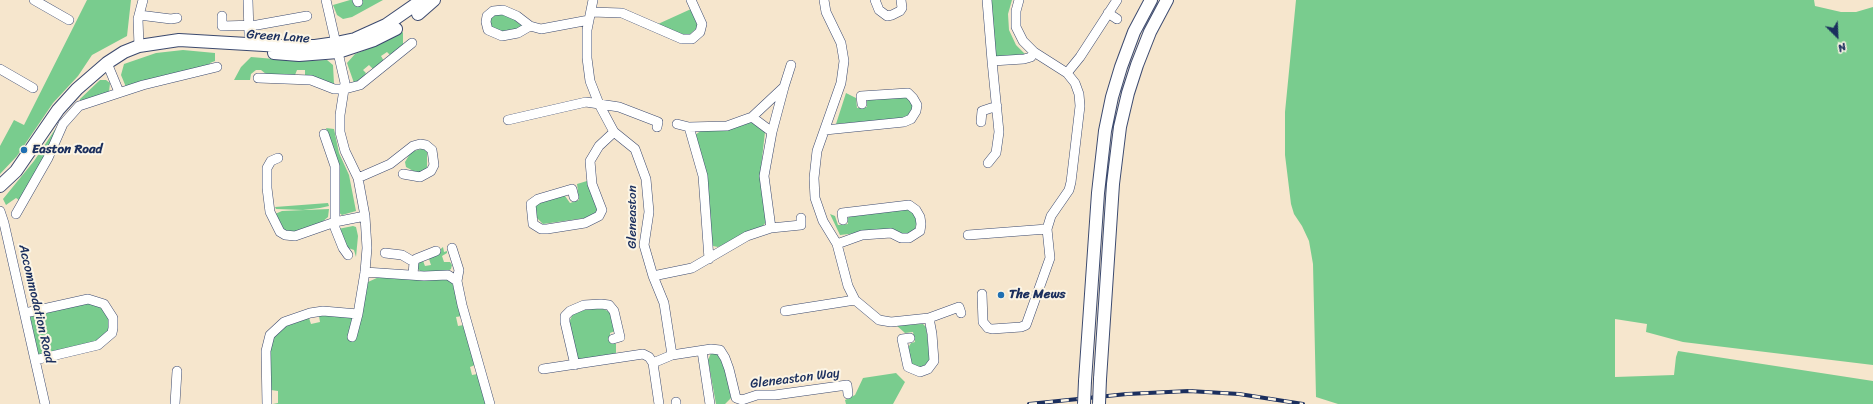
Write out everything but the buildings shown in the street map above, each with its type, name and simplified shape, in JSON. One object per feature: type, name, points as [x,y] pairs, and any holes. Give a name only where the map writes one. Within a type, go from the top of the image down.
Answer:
[{"type":"main road","name":"Green Lane","points":[[179,40],[280,54],[298,55],[337,47],[386,25],[422,0]]},
{"type":"main road","points":[[337,47],[347,46],[396,29],[434,0]]},
{"type":"main road","points":[[1084,404],[1099,180],[1105,131],[1112,97],[1121,67],[1134,32],[1150,0]]},
{"type":"main road","points":[[1099,404],[1113,184],[1120,127],[1128,93],[1137,65],[1150,32],[1167,0]]},
{"type":"main road","name":"Green Lane","points":[[0,186],[16,171],[58,110],[77,89],[107,63],[124,52],[139,46],[179,40],[281,46],[337,47]]},
{"type":"street","points":[[34,0],[69,20]]},
{"type":"street","points":[[139,46],[139,15],[143,0]]},
{"type":"street","points":[[248,0],[249,30]]},
{"type":"street","points":[[326,0],[345,83],[340,115],[340,132],[345,151],[358,178],[365,216],[367,248],[365,272],[358,314],[352,337]]},
{"type":"street","name":"Gleneaston","points":[[593,0],[587,30],[587,58],[590,81],[599,104],[614,132],[636,149],[646,179],[649,212],[644,245],[653,276],[664,303],[672,355]]},
{"type":"street","points":[[530,26],[540,29],[590,16],[622,13],[682,39],[692,39],[700,32],[702,24],[691,0]]},
{"type":"street","points":[[824,0],[826,12],[841,43],[844,61],[841,83],[817,151],[814,178],[815,198],[817,208],[823,221],[837,244],[848,286],[855,300],[879,320],[891,322],[929,318],[959,307],[961,313]]},
{"type":"street","points":[[875,0],[879,10],[887,16],[892,16],[902,8],[902,0]]},
{"type":"street","points":[[987,0],[994,98],[997,106],[999,132],[996,153],[988,163]]},
{"type":"street","points":[[982,294],[983,322],[988,328],[1020,327],[1026,325],[1050,258],[1047,229],[1051,216],[1069,190],[1077,144],[1080,106],[1079,94],[1075,83],[1067,72],[1034,52],[1018,34],[1016,11],[1019,0]]},
{"type":"street","points":[[1067,72],[1080,58],[1117,0]]},
{"type":"street","points":[[1108,13],[1117,19]]},
{"type":"street","points":[[139,15],[171,19],[177,18]]},
{"type":"street","points":[[222,16],[222,26],[249,30],[303,17],[302,28]]},
{"type":"street","points":[[258,78],[311,80],[334,89],[345,89],[360,85],[412,43]]},
{"type":"street","points":[[992,61],[1024,59],[1031,57],[1034,52]]},
{"type":"street","points":[[107,63],[119,92]]},
{"type":"street","points":[[771,228],[765,198],[764,176],[772,132],[791,65]]},
{"type":"street","points":[[16,214],[67,119],[80,106],[119,92],[217,67]]},
{"type":"street","points":[[0,69],[33,88]]},
{"type":"street","points":[[678,124],[690,127],[727,126],[752,117],[784,87]]},
{"type":"street","points":[[825,130],[904,122],[911,119],[916,111],[917,105],[908,93],[861,96],[862,104]]},
{"type":"street","points":[[508,120],[586,102],[619,107],[658,122],[657,127]]},
{"type":"street","points":[[981,122],[982,111],[997,106]]},
{"type":"street","points":[[752,117],[772,132]]},
{"type":"street","points":[[690,127],[703,176],[709,258]]},
{"type":"street","points":[[574,197],[572,189],[538,199],[531,204],[533,224],[541,229],[562,227],[585,223],[599,216],[602,210],[592,184],[590,161],[599,146],[614,132]]},
{"type":"street","points":[[324,134],[335,166],[334,228],[343,248],[348,255]]},
{"type":"street","points":[[358,178],[390,164],[413,146],[420,144],[426,145],[432,150],[434,165],[431,171],[420,177],[403,174]]},
{"type":"street","points":[[278,158],[271,161],[267,168],[267,188],[270,212],[280,232],[285,235],[295,236],[335,222],[365,216]]},
{"type":"street","points":[[837,244],[862,235],[890,233],[901,238],[910,238],[920,230],[921,224],[920,217],[916,210],[908,205],[842,213],[843,220]]},
{"type":"street","name":"Accommodation Road","points":[[0,211],[25,313],[44,404]]},
{"type":"street","points":[[653,276],[692,268],[747,236],[771,228],[801,225],[801,218]]},
{"type":"street","points":[[968,235],[1047,229]]},
{"type":"street","points":[[452,248],[459,270],[457,281],[469,332],[490,404]]},
{"type":"street","points":[[413,275],[414,262],[422,256],[436,251]]},
{"type":"street","points":[[385,253],[402,255],[414,262]]},
{"type":"street","points":[[365,272],[413,275],[448,275],[457,281]]},
{"type":"street","points":[[25,313],[88,299],[104,304],[113,318],[114,328],[112,333],[98,345],[35,360]]},
{"type":"street","points":[[785,311],[855,300]]},
{"type":"street","points":[[575,365],[565,322],[565,316],[570,311],[584,305],[609,305],[614,311],[620,337],[613,339]]},
{"type":"street","points":[[267,404],[266,351],[270,335],[284,322],[310,313],[322,311],[358,314]]},
{"type":"street","points":[[910,338],[902,339],[908,367],[920,372],[928,369],[934,361],[929,318]]},
{"type":"street","name":"Gleneaston Way","points":[[672,355],[720,350],[729,369],[736,398],[742,400],[757,395],[775,395],[846,385],[848,394]]},
{"type":"street","points":[[702,351],[710,404]]},
{"type":"street","points":[[543,369],[642,354],[650,357],[653,363],[659,404]]},
{"type":"street","points":[[653,363],[672,355]]},
{"type":"street","points":[[175,404],[177,371]]},
{"type":"green space","points":[[87,0],[131,0],[127,36],[92,55],[78,76],[53,103],[17,156],[0,174],[0,146],[14,120],[24,125]]},
{"type":"green space","points":[[350,0],[383,0],[352,17],[343,19],[337,15],[333,5]]},
{"type":"green space","points":[[990,0],[1012,0],[1008,14],[1009,30],[1016,45],[1025,54],[996,56]]},
{"type":"green space","points":[[1296,0],[1814,0],[1815,6],[1841,12],[1856,12],[1873,7],[1873,365],[1683,342],[1646,332],[1647,324],[1615,319],[1615,377],[1674,375],[1678,351],[1873,381],[1873,404],[1338,404],[1316,397],[1313,264],[1309,241],[1294,214],[1291,204],[1285,155],[1285,112]]},
{"type":"green space","points":[[691,9],[698,27],[689,35],[684,35],[658,24]]},
{"type":"green space","points":[[507,14],[522,26],[516,29],[497,32],[490,30],[490,18],[495,15]]},
{"type":"green space","points":[[403,32],[403,47],[391,56],[387,52],[381,56],[384,61],[373,69],[369,65],[363,70],[366,73],[363,78],[354,83],[347,63],[355,54],[378,45]]},
{"type":"green space","points":[[183,50],[215,53],[215,61],[210,63],[209,67],[126,87],[121,75],[124,64],[156,53]]},
{"type":"green space","points":[[251,57],[298,61],[327,60],[333,65],[334,84],[328,84],[305,76],[305,70],[297,70],[295,75],[266,74],[261,70],[256,70],[251,74],[250,80],[234,80],[241,67]]},
{"type":"green space","points":[[100,80],[106,80],[110,83],[109,92],[80,103],[80,99]]},
{"type":"green space","points":[[846,93],[856,98],[857,108],[867,107],[867,101],[869,99],[905,96],[911,99],[913,108],[910,115],[905,118],[836,124]]},
{"type":"green space","points":[[753,121],[765,132],[760,176],[766,222],[762,227],[718,247],[713,246],[709,244],[695,135],[702,130]]},
{"type":"green space","points":[[56,128],[51,146],[19,200],[16,198],[6,205],[3,199],[34,161]]},
{"type":"green space","points":[[326,128],[334,129],[339,153],[349,175],[356,211],[342,215],[338,212],[329,136]]},
{"type":"green space","points":[[421,149],[427,150],[427,167],[425,171],[417,173],[406,167],[405,162],[411,152]]},
{"type":"green space","points":[[587,181],[598,211],[592,217],[543,224],[537,218],[535,207],[537,203],[561,195],[565,196],[570,203],[579,200],[577,184]]},
{"type":"green space","points":[[328,203],[329,206],[303,210],[276,209],[275,207]]},
{"type":"green space","points":[[329,209],[328,217],[322,222],[297,232],[287,232],[282,228],[275,214],[282,211]]},
{"type":"green space","points":[[893,209],[910,210],[914,213],[917,218],[915,230],[909,234],[903,235],[884,230],[840,235],[830,214],[835,216],[838,225],[848,224],[847,219],[851,215]]},
{"type":"green space","points":[[353,226],[356,227],[358,236],[356,257],[354,250],[348,248],[338,229]]},
{"type":"green space","points":[[443,247],[444,252],[447,251],[447,253],[442,256],[444,262],[450,262],[452,265],[451,269],[448,271],[421,272],[418,269],[418,263],[423,261],[425,266],[431,265],[429,259]]},
{"type":"green space","points":[[379,277],[447,279],[452,282],[462,316],[456,317],[458,326],[464,325],[475,365],[470,367],[472,375],[478,374],[487,404],[273,404],[278,403],[278,391],[271,390],[270,350],[273,339],[278,332],[286,326],[309,318],[311,324],[320,322],[319,316],[326,315],[346,315],[360,322],[368,282]]},
{"type":"green space","points":[[88,303],[101,307],[109,315],[110,330],[95,344],[38,355],[30,317]]},
{"type":"green space","points":[[601,308],[610,312],[615,331],[610,333],[611,341],[616,344],[616,354],[578,360],[569,322],[573,314],[584,310]]},
{"type":"green space","points":[[923,324],[926,327],[930,362],[921,367],[913,366],[910,362],[908,348],[911,343],[915,342],[913,332],[905,333],[896,325]]},
{"type":"green space","points":[[719,352],[723,359],[731,398],[725,404],[716,404],[708,360],[711,353]]},
{"type":"green space","points":[[896,373],[905,382],[893,404],[846,404],[845,400],[855,395],[863,378]]},
{"type":"railway","points":[[1029,404],[1127,394],[1189,391],[1239,394],[1303,404]]},
{"type":"place","name":"Easton Road","points":[[24,150]]},
{"type":"place","name":"The Mews","points":[[1001,295]]}]
